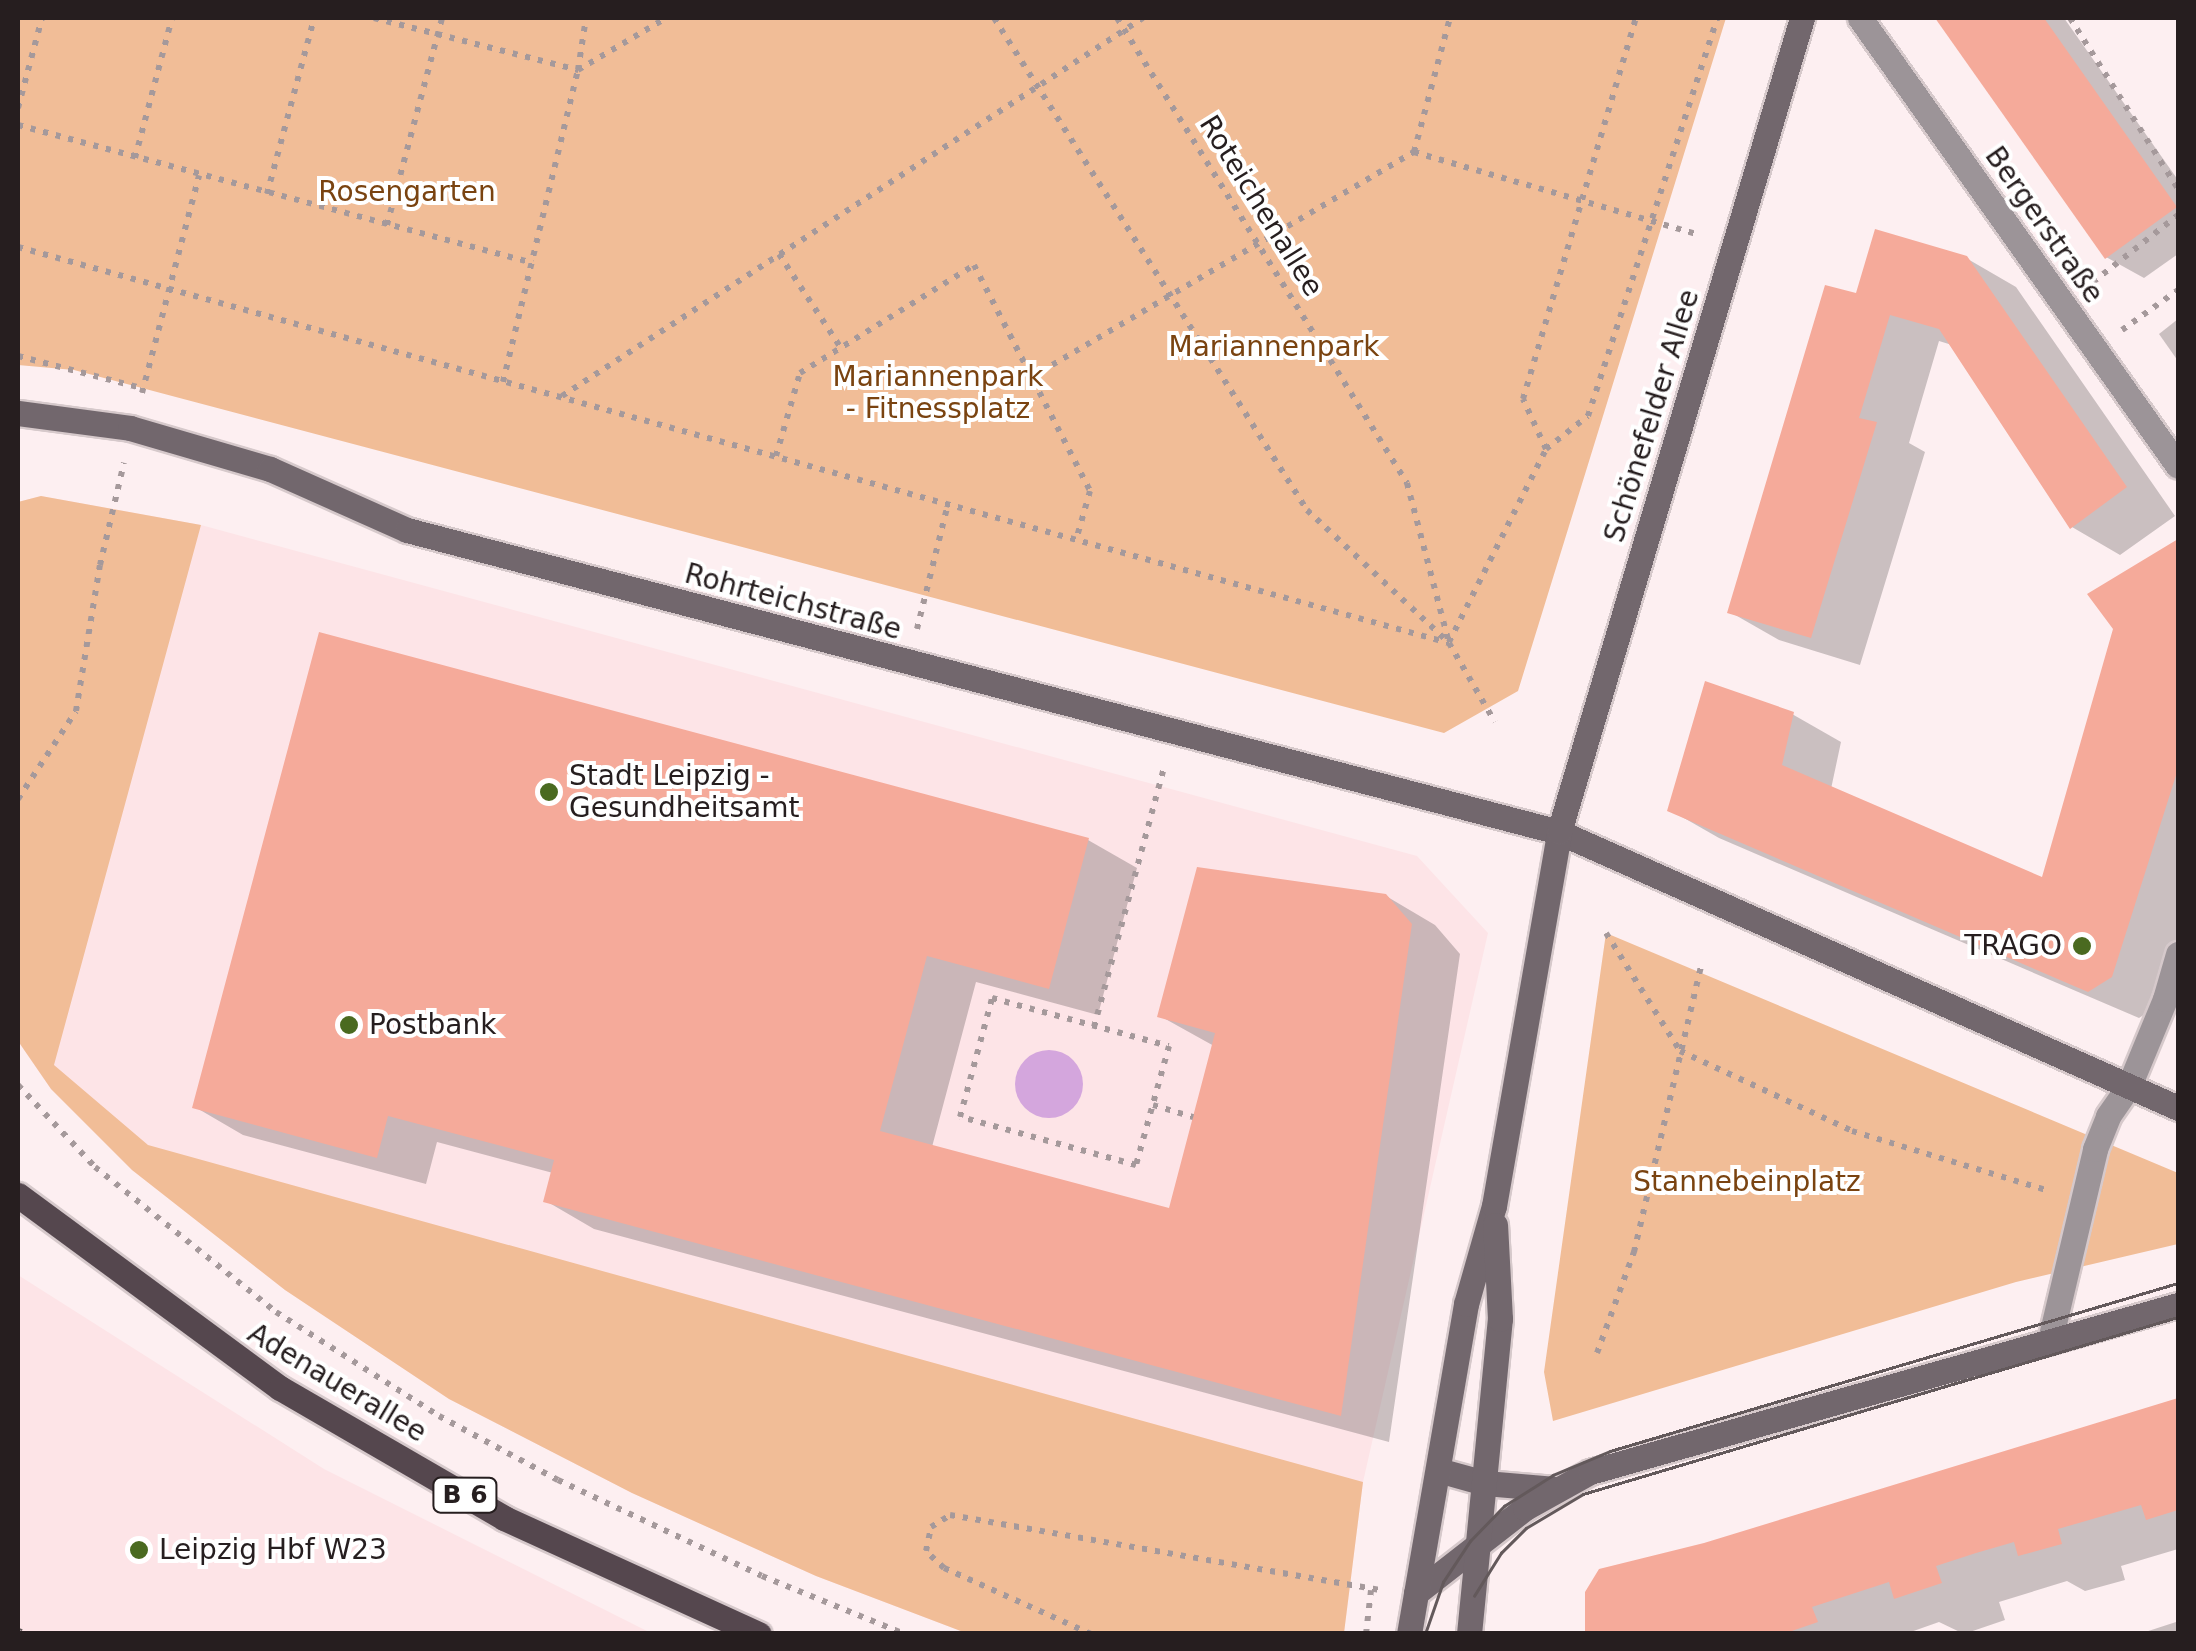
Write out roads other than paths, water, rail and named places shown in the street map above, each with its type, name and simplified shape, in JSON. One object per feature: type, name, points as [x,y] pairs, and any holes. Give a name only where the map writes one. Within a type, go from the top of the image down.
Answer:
[{"type":"main road","name":"Schönefelder Allee","points":[[1560,832],[1802,18]]},
{"type":"main road","name":"Rohrteichstraße","points":[[18,413],[130,428],[270,470],[407,530],[1560,832]]},
{"type":"main road","points":[[1409,1634],[1466,1304],[1494,1206],[1560,832],[2178,1108]]},
{"type":"main road","name":"Adenauerallee","points":[[18,1196],[280,1388],[504,1518],[759,1634]]},
{"type":"main road","points":[[1469,1634],[1500,1319],[1494,1206]]},
{"type":"main road","points":[[1416,1593],[1555,1489],[1590,1472],[2178,1305]]},
{"type":"main road","points":[[1438,1470],[1485,1483],[1555,1489]]},
{"type":"street","name":"Bergerstraße","points":[[1860,18],[2178,466]]},
{"type":"street","points":[[2050,1340],[2100,1132],[2129,1086],[2166,999],[2178,954]]},
{"type":"tram line","points":[[1425,1634],[1443,1582],[1470,1541],[1504,1506],[1553,1475],[1610,1451],[2178,1283]]},
{"type":"tram line","points":[[1474,1596],[1501,1553],[1526,1528],[1583,1494],[2178,1317]]},
{"type":"place","name":"Stadt Leipzig - Gesundheitsamt","points":[[549,792]]},
{"type":"place","name":"TRAGO","points":[[2082,946]]},
{"type":"place","name":"Postbank","points":[[349,1025]]},
{"type":"place","name":"Leipzig Hbf W23","points":[[139,1550]]},
{"type":"park label","name":"Rosengarten","points":[[407,192]]},
{"type":"park label","name":"Mariannenpark","points":[[1274,347]]},
{"type":"park label","name":"Mariannenpark - Fitnessplatz","points":[[938,393]]},
{"type":"park label","name":"Stannebeinplatz","points":[[1747,1182]]}]
